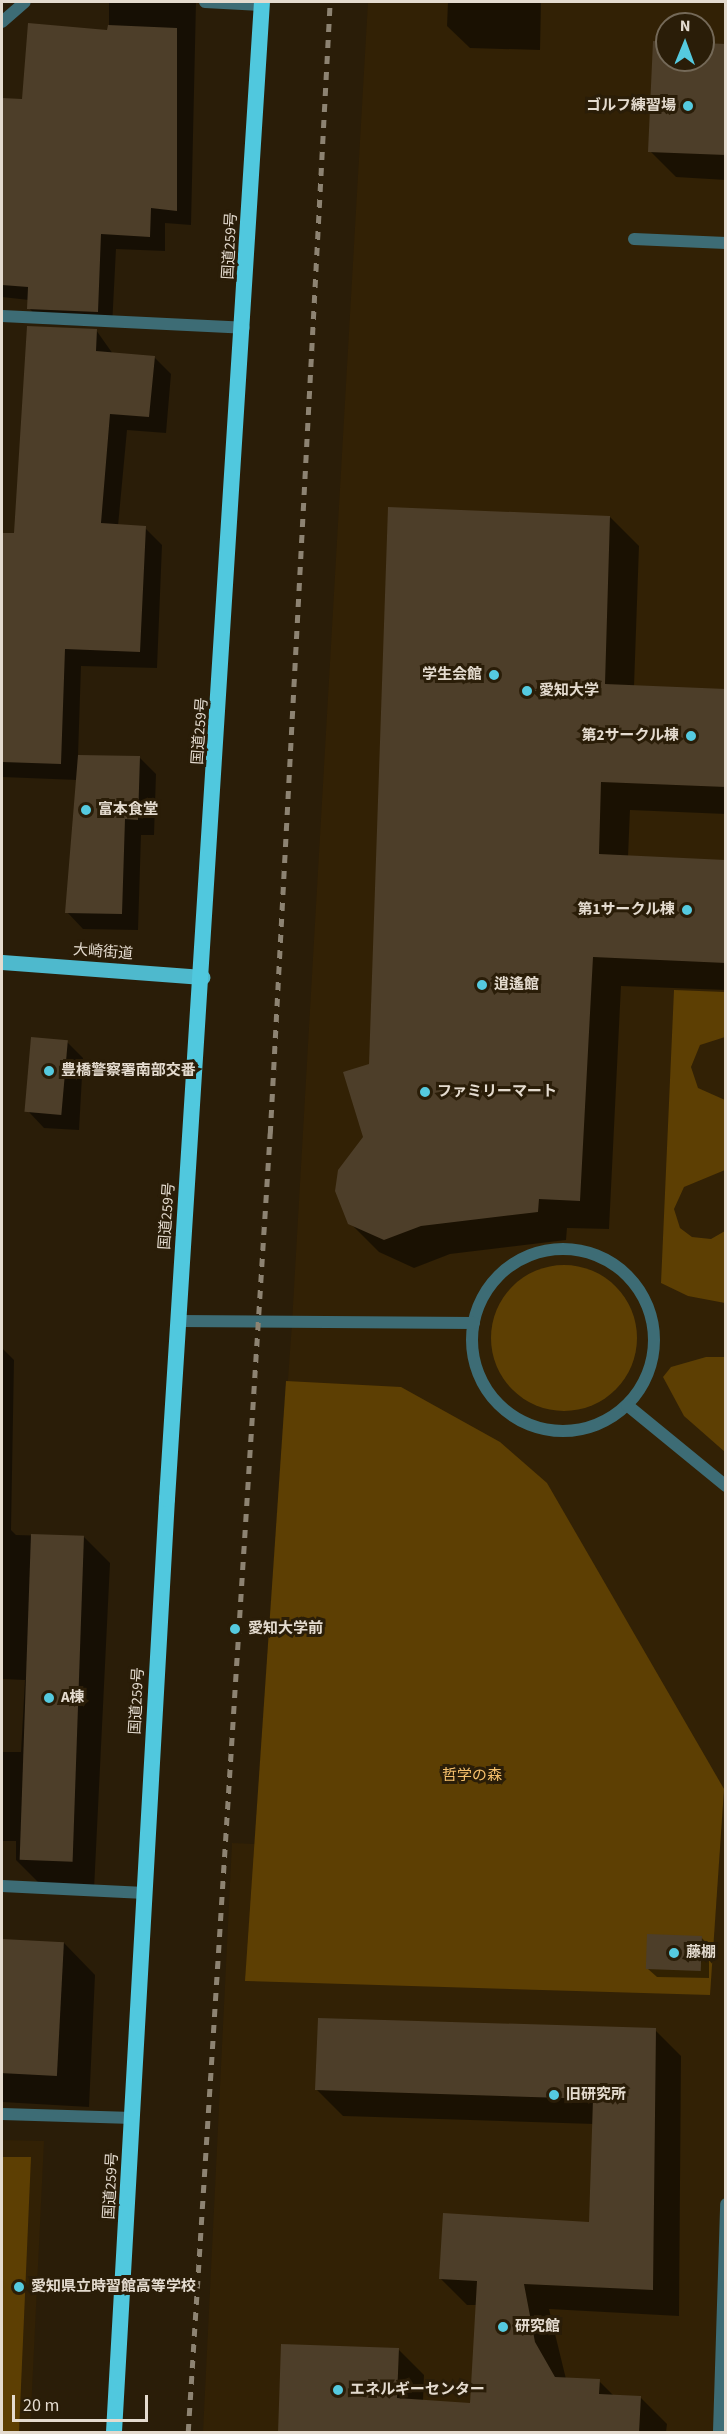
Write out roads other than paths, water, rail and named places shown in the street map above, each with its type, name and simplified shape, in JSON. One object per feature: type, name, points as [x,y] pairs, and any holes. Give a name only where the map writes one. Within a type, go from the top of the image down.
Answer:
[{"type":"highway","name":"国道259号","points":[[114,2433],[178,1322],[244,328],[262,3]]},
{"type":"main road","name":"大崎街道","points":[[2,962],[202,977]]},
{"type":"street","points":[[2,22],[25,2]]},
{"type":"street","points":[[205,2],[262,3]]},
{"type":"street","points":[[634,239],[726,243]]},
{"type":"street","points":[[2,316],[244,328]]},
{"type":"street","points":[[558,1249],[608,1261],[635,1284],[652,1320],[648,1374],[627,1405],[580,1429],[525,1422],[498,1402],[482,1380],[475,1361],[474,1323],[489,1287],[520,1260],[558,1249]]},
{"type":"street","points":[[178,1322],[474,1323]]},
{"type":"street","points":[[627,1405],[726,1486]]},
{"type":"street","points":[[2,1886],[145,1893]]},
{"type":"street","points":[[2,2114],[133,2118]]},
{"type":"street","points":[[719,2433],[726,2204]]},
{"type":"railway","points":[[188,2432],[270,1134],[330,2]]},
{"type":"place","name":"ゴルフ練習場","points":[[688,106]]},
{"type":"place","name":"学生会館","points":[[494,675]]},
{"type":"place","name":"愛知大学","points":[[527,691]]},
{"type":"place","name":"第2サークル棟","points":[[691,736]]},
{"type":"place","name":"富本食堂","points":[[86,810]]},
{"type":"place","name":"第1サークル棟","points":[[687,910]]},
{"type":"place","name":"逍遙館","points":[[482,985]]},
{"type":"place","name":"豊橋警察署南部交番","points":[[49,1071]]},
{"type":"place","name":"ファミリーマート","points":[[425,1092]]},
{"type":"place","name":"愛知大学前","points":[[235,1629]]},
{"type":"place","name":"A棟","points":[[49,1698]]},
{"type":"place","name":"藤棚","points":[[674,1953]]},
{"type":"place","name":"旧研究所","points":[[554,2095]]},
{"type":"place","name":"愛知県立時習館高等学校","points":[[19,2287]]},
{"type":"place","name":"研究館","points":[[503,2327]]},
{"type":"place","name":"エネルギーセンター","points":[[338,2390]]},
{"type":"park label","name":"哲学の森","points":[[472,1776]]}]
